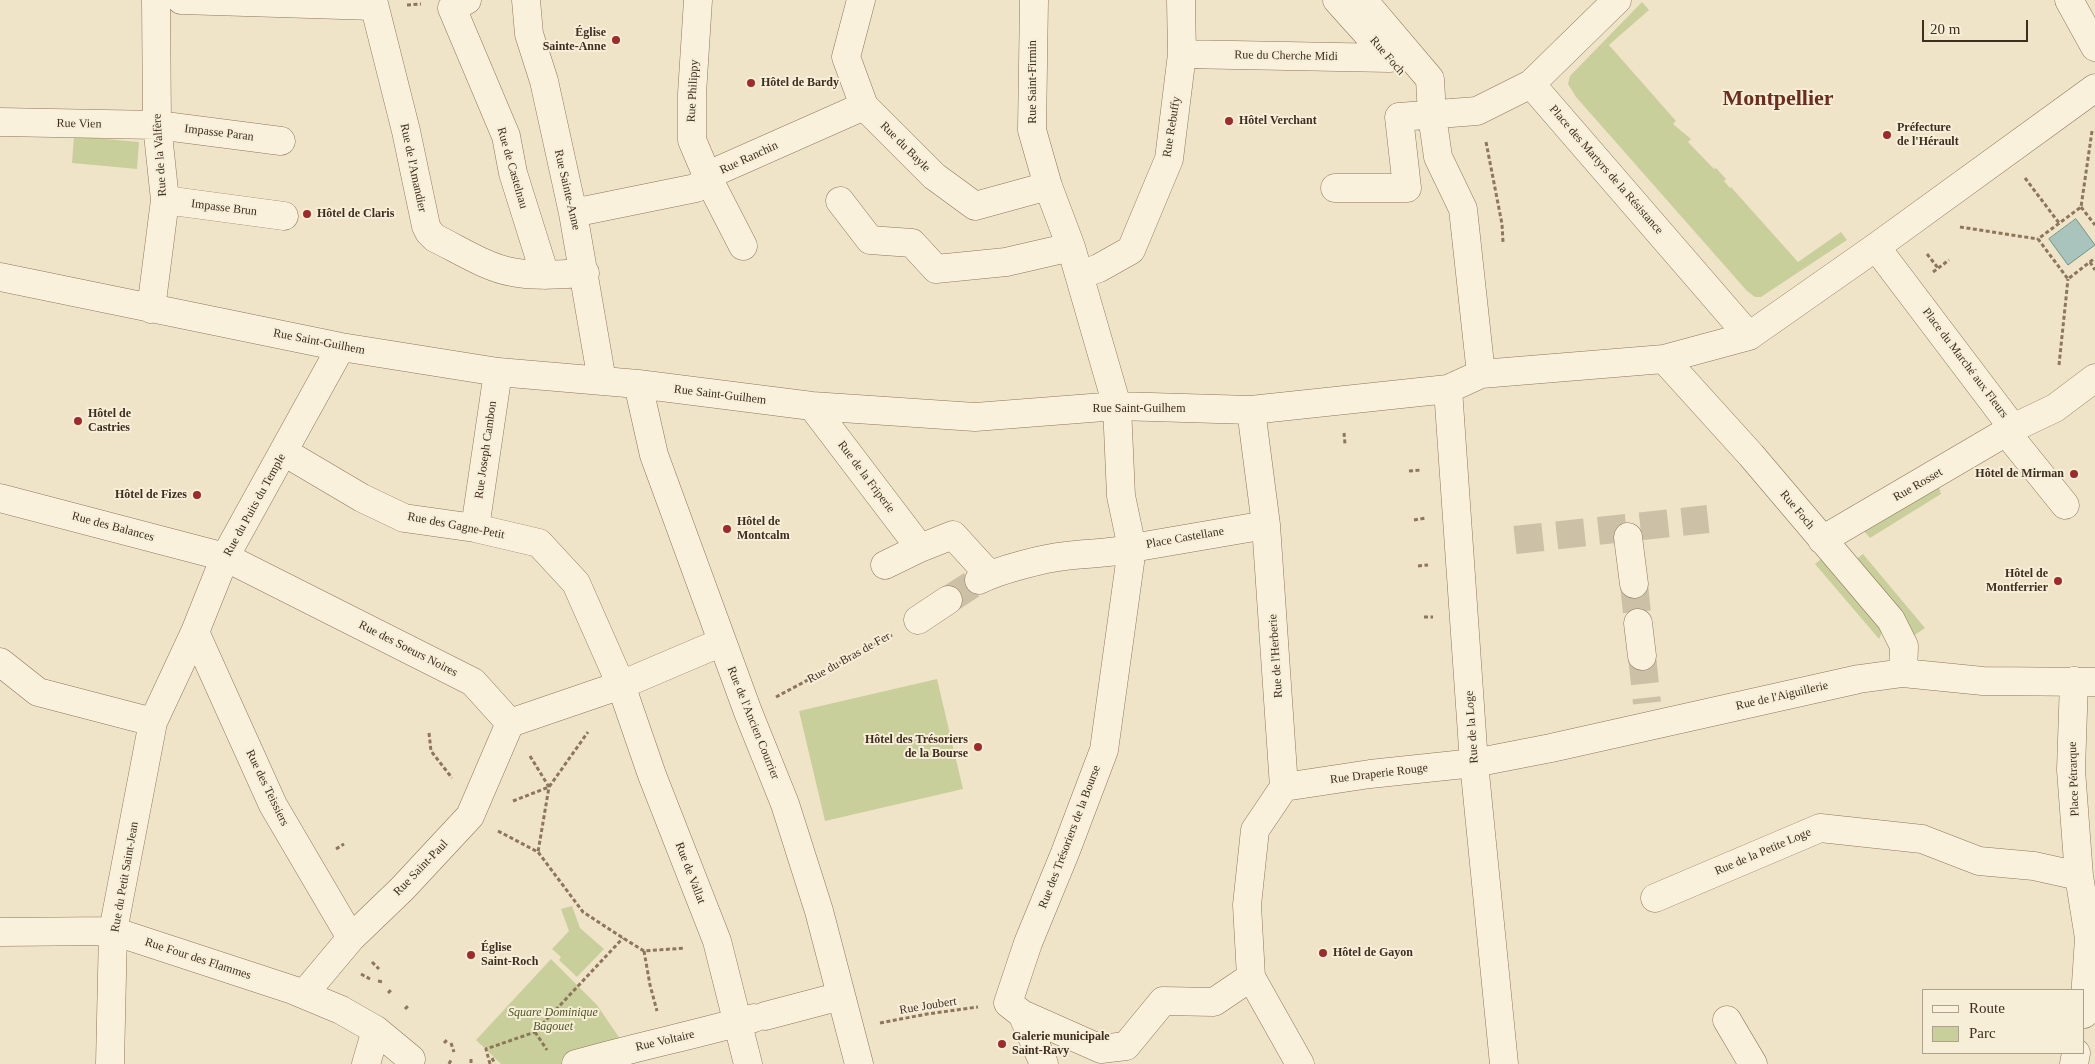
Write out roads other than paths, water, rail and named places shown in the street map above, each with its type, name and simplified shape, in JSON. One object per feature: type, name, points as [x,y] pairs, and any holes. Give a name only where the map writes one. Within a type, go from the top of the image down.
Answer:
[{"type":"street","name":"Rue de la Valfère","points":[[151,309],[165,200],[157,125],[156,0]]},
{"type":"street","points":[[181,0],[373,3]]},
{"type":"street","name":"Rue Sainte-Anne","points":[[526,0],[529,34],[544,81],[585,273],[602,381]]},
{"type":"street","name":"Rue Philippy","points":[[698,0],[692,140],[708,178],[743,246]]},
{"type":"street","name":"Rue du Bayle","points":[[860,0],[846,57],[864,106],[934,176],[975,206],[1048,186]]},
{"type":"street","name":"Rue Saint-Firmin","points":[[1034,0],[1032,130],[1048,186],[1072,247],[1080,275]]},
{"type":"street","name":"Rue Rebuffy","points":[[1080,275],[1099,268],[1131,250],[1169,158],[1182,54],[1181,0]]},
{"type":"street","name":"Rue Foch","points":[[1337,0],[1390,58],[1424,100],[1432,115]]},
{"type":"street","name":"Rue Foch","points":[[1363,0],[1430,79],[1432,115],[1438,157],[1463,208],[1481,374]]},
{"type":"street","points":[[2069,0],[2095,48]]},
{"type":"street","name":"Rue de l'Amandier","points":[[373,3],[406,131],[426,226],[429,232],[435,238],[496,268],[512,272],[545,275],[585,273]]},
{"type":"street","name":"Rue de Castelnau","points":[[449,4],[506,136],[513,174],[545,275]]},
{"type":"street","points":[[1334,188],[1407,188],[1399,117],[1477,111],[1531,84],[1604,6]]},
{"type":"street","name":"Rue du Cherche Midi","points":[[1182,54],[1390,58]]},
{"type":"street","name":"Place des Martyrs de la Résistance","points":[[1531,84],[1749,336]]},
{"type":"street","points":[[1448,389],[1481,374],[1664,359],[1749,336],[1876,247],[2095,88]]},
{"type":"street","name":"Rue Ranchin","points":[[573,213],[696,188],[715,172],[864,106]]},
{"type":"street","name":"Rue Vien","points":[[0,122],[157,125]]},
{"type":"street","name":"Impasse Paran","points":[[157,125],[281,141]]},
{"type":"street","name":"Impasse Brun","points":[[165,200],[284,216]]},
{"type":"street","points":[[840,201],[870,240],[912,244],[936,269],[1006,262],[1072,247]]},
{"type":"street","name":"Place du Marché aux Fleurs","points":[[1876,247],[2010,430],[2055,408],[2095,378]]},
{"type":"street","name":"Place Castellane","points":[[1080,275],[1117,406],[1120,496],[1132,548],[1266,525]]},
{"type":"street","name":"Rue Saint-Guilhem","points":[[0,277],[341,347],[498,372],[638,384],[812,406],[974,417],[1117,406],[1251,410],[1448,389]]},
{"type":"street","name":"Rue du Puits du Temple","points":[[153,722],[195,632],[225,557],[341,347]]},
{"type":"street","name":"Rue Foch","points":[[1664,359],[1751,455],[1822,540],[1834,550],[1891,620],[1904,646],[1903,673]]},
{"type":"street","name":"Rue Joseph Cambon","points":[[475,528],[498,372]]},
{"type":"street","name":"Rue de l'Ancien Courrier","points":[[638,384],[654,455],[748,712],[785,804],[819,911],[859,1064]]},
{"type":"street","name":"Rue de la Loge","points":[[1448,389],[1474,763],[1504,1064]]},
{"type":"street","name":"Rue de la Friperie","points":[[812,406],[920,548]]},
{"type":"street","points":[[1251,410],[1266,525]]},
{"type":"street","points":[[2010,430],[2065,505]]},
{"type":"street","name":"Rue Rosset","points":[[1822,540],[2010,430]]},
{"type":"street","name":"Rue des Gagne-Petit","points":[[284,452],[362,498],[404,518],[475,528],[539,543],[576,584],[620,685]]},
{"type":"street","name":"Rue des Balances","points":[[0,498],[225,557]]},
{"type":"street","name":"Rue de l'Herberie","points":[[1266,525],[1284,787]]},
{"type":"street","points":[[885,564],[953,535],[983,568],[985,577],[1064,556],[1115,552],[1132,548]]},
{"type":"street","points":[[1628,537],[1634,584]]},
{"type":"street","name":"Rue des Trésoriers de la Bourse","points":[[1015,1008],[1028,943],[1104,750],[1132,548]]},
{"type":"street","name":"Rue des Soeurs Noires","points":[[225,557],[473,682],[510,723]]},
{"type":"street","points":[[918,620],[948,600]]},
{"type":"street","points":[[1638,623],[1642,656]]},
{"type":"street","name":"Rue des Teissiers","points":[[195,632],[272,805],[351,938]]},
{"type":"street","points":[[510,723],[620,685],[722,642]]},
{"type":"street","points":[[0,662],[38,692],[153,722]]},
{"type":"street","name":"Rue de l'Aiguillerie","points":[[1474,763],[1648,715],[1903,673],[1983,681],[2085,682]]},
{"type":"street","name":"Place Pétrarque","points":[[2085,682],[2071,770],[2079,876],[2089,938],[2085,999]]},
{"type":"street","name":"Rue de Vallat","points":[[620,685],[652,775],[718,945],[753,1019],[748,1064]]},
{"type":"street","name":"Rue du Petit Saint-Jean","points":[[110,1064],[113,931],[153,722]]},
{"type":"street","name":"Rue Saint-Paul","points":[[304,994],[351,938],[402,889],[474,809],[510,723]]},
{"type":"street","name":"Rue Draperie Rouge","points":[[1284,787],[1370,774],[1474,763]]},
{"type":"street","points":[[1284,787],[1255,830],[1247,905],[1251,977],[1300,1064]]},
{"type":"street","name":"Rue de la Petite Loge","points":[[1655,898],[1820,828],[1922,839],[1979,861],[2034,866],[2079,876]]},
{"type":"street","name":"Rue Four des Flammes","points":[[0,932],[113,931],[304,994],[342,1010],[376,1030],[414,1058]]},
{"type":"street","points":[[1015,1008],[1102,1048],[1126,1046],[1163,1001],[1214,1002],[1251,977]]},
{"type":"street","name":"Rue Voltaire","points":[[576,1064],[627,1049],[666,1042],[841,996]]},
{"type":"street","points":[[1015,1008],[1044,1064]]},
{"type":"street","points":[[1727,1020],[1753,1064]]},
{"type":"street","points":[[366,1064],[376,1030]]},
{"type":"water","points":[[2076,219],[2095,245],[2068,265],[2049,239]]},
{"type":"tunnel","points":[[1515,540],[1708,519]]},
{"type":"tunnel","points":[[948,600],[979,580]]},
{"type":"tunnel","points":[[1634,584],[1638,623]]},
{"type":"tunnel","points":[[1642,656],[1647,703]]},
{"type":"place","name":"Église Sainte-Anne","points":[[616,40]]},
{"type":"place","name":"Hôtel de Bardy","points":[[751,83]]},
{"type":"place","name":"Hôtel Verchant","points":[[1229,121]]},
{"type":"place","name":"Préfecture de l'Hérault","points":[[1887,135]]},
{"type":"place","name":"Hôtel de Claris","points":[[307,214]]},
{"type":"place","name":"Hôtel de Castries","points":[[78,421]]},
{"type":"place","name":"Hôtel de Mirman","points":[[2074,474]]},
{"type":"place","name":"Hôtel de Fizes","points":[[197,495]]},
{"type":"place","name":"Hôtel de Montcalm","points":[[727,529]]},
{"type":"place","name":"Hôtel de Montferrier","points":[[2058,581]]},
{"type":"place","name":"Hôtel des Trésoriers de la Bourse","points":[[978,747]]},
{"type":"place","name":"Hôtel de Gayon","points":[[1323,953]]},
{"type":"place","name":"Église Saint-Roch","points":[[471,955]]},
{"type":"place","name":"Galerie municipale Saint-Ravy","points":[[1002,1044]]},
{"type":"district","name":"Montpellier","points":[[1778,99]]},
{"type":"park label","name":"Square Dominique Bagouet","points":[[553,1020]]}]
